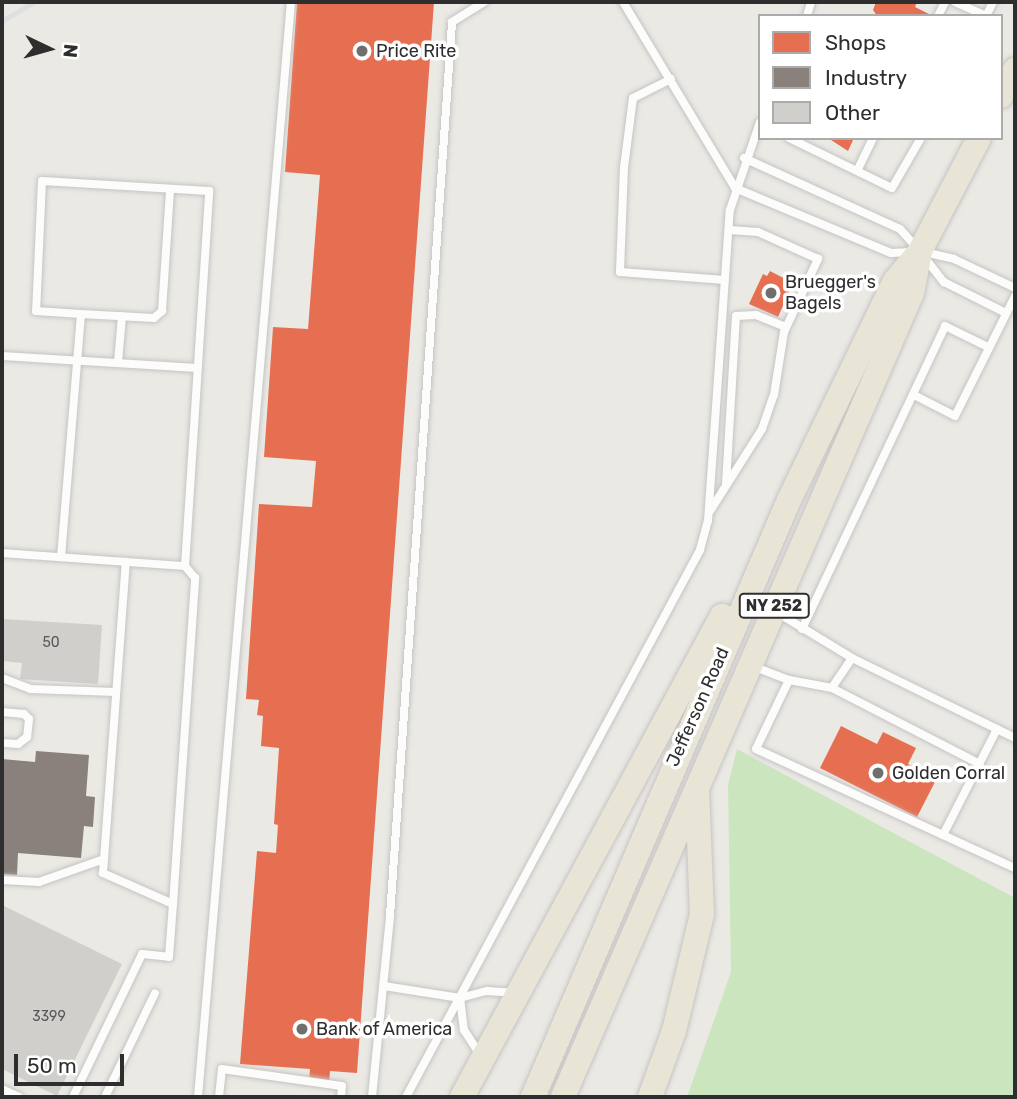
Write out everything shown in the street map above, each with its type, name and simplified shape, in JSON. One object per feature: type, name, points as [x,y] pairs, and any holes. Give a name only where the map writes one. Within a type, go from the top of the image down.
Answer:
[{"type":"main road","points":[[1003,92],[1015,69]]},
{"type":"main road","name":"Jefferson Road","points":[[533,1097],[789,500],[895,281],[920,251],[978,140]]},
{"type":"main road","name":"Jefferson Road","points":[[563,1097],[748,665],[912,293],[920,251]]},
{"type":"main road","points":[[462,1097],[761,540],[789,500]]},
{"type":"main road","points":[[650,1097],[674,1031],[702,914],[696,785]]},
{"type":"lane","points":[[198,1097],[290,2]]},
{"type":"lane","points":[[372,1097],[452,22],[484,2]]},
{"type":"lane","points":[[623,2],[735,188],[891,254],[920,251],[954,260],[1015,288]]},
{"type":"lane","points":[[955,2],[982,14]]},
{"type":"lane","points":[[671,79],[633,98],[625,148],[620,272],[725,279]]},
{"type":"lane","points":[[406,1097],[701,550],[709,514],[729,230],[735,188],[758,126]]},
{"type":"lane","points":[[793,140],[892,188],[920,140]]},
{"type":"lane","points":[[857,172],[872,140]]},
{"type":"lane","points":[[744,158],[900,229],[944,282],[1006,313]]},
{"type":"lane","points":[[73,1097],[142,954],[169,957],[195,578],[185,566],[209,191],[42,181],[36,311],[81,314],[154,318],[162,311],[170,189]]},
{"type":"lane","points":[[709,514],[762,429],[774,395],[786,327],[818,259],[758,232],[729,230]]},
{"type":"lane","points":[[914,395],[955,416],[1015,296]]},
{"type":"lane","points":[[61,557],[81,314]]},
{"type":"lane","points":[[726,487],[737,316],[756,315],[786,327]]},
{"type":"lane","points":[[118,362],[121,316]]},
{"type":"lane","points":[[802,629],[945,326],[988,347]]},
{"type":"lane","points":[[2,356],[198,368]]},
{"type":"lane","points":[[2,553],[185,566]]},
{"type":"lane","points":[[126,562],[103,873],[173,904]]},
{"type":"lane","points":[[772,610],[852,658],[1015,738]]},
{"type":"lane","points":[[832,688],[852,658]]},
{"type":"lane","points":[[748,665],[789,680],[832,688],[980,764]]},
{"type":"lane","points":[[2,678],[30,689],[116,692]]},
{"type":"lane","points":[[789,680],[756,750],[1015,868]]},
{"type":"lane","points":[[2,712],[24,714],[29,719],[27,737],[18,744],[2,743]]},
{"type":"lane","points":[[943,835],[998,729]]},
{"type":"lane","points":[[2,880],[39,882],[104,859]]},
{"type":"lane","points":[[382,988],[460,998],[487,991],[520,993]]},
{"type":"lane","points":[[105,1097],[155,993]]},
{"type":"lane","points":[[460,998],[464,1030],[483,1059]]},
{"type":"lane","points":[[219,1097],[222,1069],[342,1086],[341,1097]]},
{"type":"lane","points":[[2,1089],[19,1097]]},
{"type":"green space","points":[[737,749],[1015,898],[1015,1097],[687,1097],[731,972],[728,785]]},
{"type":"building: Shops","points":[[297,2],[434,2],[357,1073],[330,1071],[329,1083],[309,1081],[310,1069],[240,1064],[257,851],[276,853],[278,825],[274,824],[279,748],[261,746],[263,716],[257,715],[259,700],[246,699],[259,504],[312,507],[316,461],[264,457],[273,327],[308,329],[320,175],[285,172]]},
{"type":"building: Shops","points":[[876,2],[917,2],[915,7],[929,14],[876,14],[873,10]]},
{"type":"building: Shops","points":[[831,140],[853,140],[848,151]]},
{"type":"building: Shops","name":"Bruegger's Bagels","points":[[770,271],[793,283],[778,317],[749,304],[763,274],[767,276]]},
{"type":"building: Shops","name":"Golden Corral","points":[[841,726],[877,744],[883,732],[916,748],[908,764],[937,778],[917,817],[820,768]]},
{"type":"building: Industry","points":[[36,751],[89,755],[86,796],[95,797],[93,827],[84,826],[81,858],[18,853],[17,875],[2,874],[2,759],[35,762]]},
{"type":"building: Other","points":[[2,619],[102,625],[98,684],[20,679],[22,663],[2,661]]},
{"type":"building: Other","points":[[2,905],[122,964],[57,1096],[2,1069]]},
{"type":"railway","points":[[2,21],[34,2]]},
{"type":"place","name":"Price Rite","points":[[362,51]]},
{"type":"place","name":"Bruegger's Bagels","points":[[771,293]]},
{"type":"place","name":"Golden Corral","points":[[878,773]]},
{"type":"place","name":"Bank of America","points":[[302,1029]]}]
